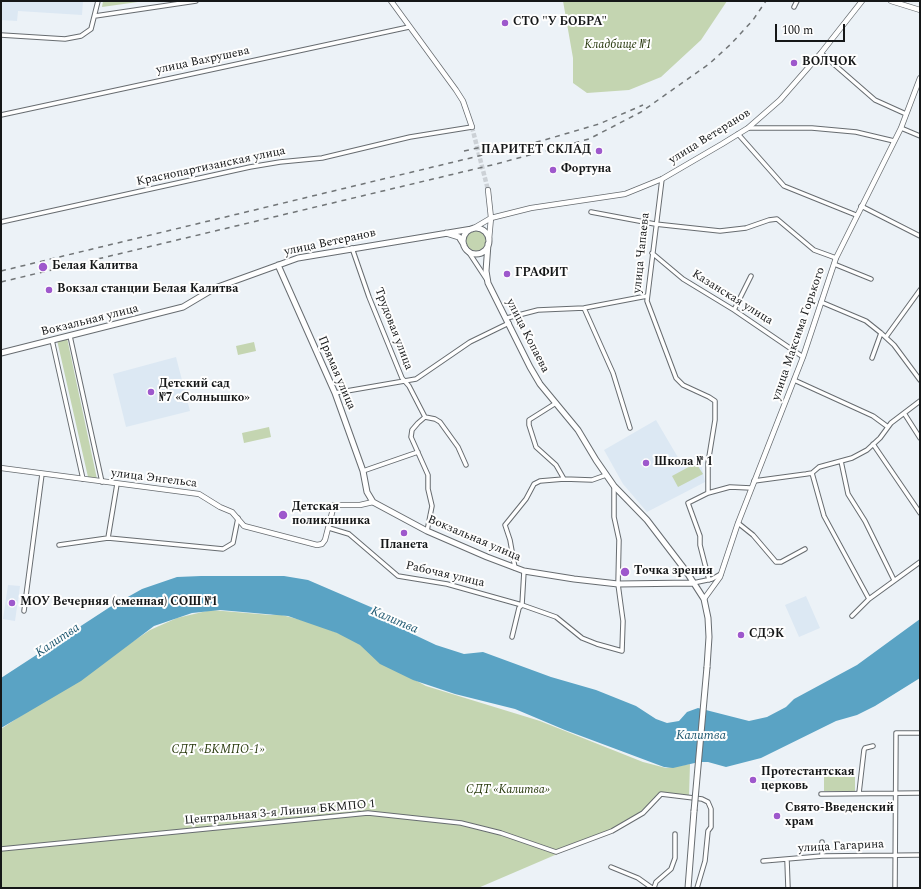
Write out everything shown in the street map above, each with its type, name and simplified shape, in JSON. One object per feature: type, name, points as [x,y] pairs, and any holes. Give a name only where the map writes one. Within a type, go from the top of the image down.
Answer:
[{"type":"main road","name":"улица Ветеранов","points":[[183,307],[215,288],[298,258],[473,228]]},
{"type":"main road","points":[[441,233],[455,235],[465,246],[476,253],[484,250],[489,242],[484,231],[473,228],[464,235],[465,246]]},
{"type":"main road","name":"улица Копаева","points":[[489,242],[486,271],[488,283],[540,384],[578,430],[614,486],[647,520],[686,571],[704,599]]},
{"type":"main road","name":"Прямая улица","points":[[278,265],[336,393],[363,471],[366,492]]},
{"type":"main road","name":"Вокзальная улица","points":[[1,353],[183,307]]},
{"type":"main road","name":"Вокзальная улица","points":[[366,492],[373,502],[427,531],[524,571],[618,584],[693,584]]},
{"type":"main road","points":[[688,888],[709,637],[708,618],[704,599]]},
{"type":"street","points":[[1,35],[66,38],[81,36],[91,29],[98,1]]},
{"type":"street","points":[[95,16],[180,2],[196,1]]},
{"type":"street","points":[[391,1],[456,90],[463,101],[472,127]]},
{"type":"street","points":[[794,7],[797,1]]},
{"type":"street","name":"улица Ветеранов","points":[[473,228],[491,218],[531,208],[626,194],[662,179],[748,128],[780,100],[822,53],[862,1]]},
{"type":"street","points":[[891,1],[920,10]]},
{"type":"street","name":"улица Вахрушева","points":[[1,115],[409,27]]},
{"type":"street","points":[[822,53],[875,100],[906,114]]},
{"type":"street","name":"улица Максима Горького","points":[[704,599],[717,583],[721,574],[751,488],[803,357],[820,302],[836,258],[856,215],[901,128],[920,78]]},
{"type":"street","name":"Краснопартизанская улица","points":[[1,222],[250,167],[280,162],[322,158],[410,137],[472,127]]},
{"type":"street","points":[[748,128],[812,128],[856,132],[894,141]]},
{"type":"street","points":[[901,128],[920,136]]},
{"type":"street","points":[[738,134],[784,186],[856,215]]},
{"type":"street","name":"улица Чапаева","points":[[662,179],[655,224],[647,301],[676,378],[683,385],[715,401],[716,420],[708,463],[708,493]]},
{"type":"street","points":[[488,190],[491,218],[489,242]]},
{"type":"street","points":[[861,206],[920,236]]},
{"type":"street","points":[[591,212],[655,224],[726,231],[746,228],[769,220],[777,219],[814,250],[836,258]]},
{"type":"street","points":[[465,246],[488,283]]},
{"type":"street","name":"Трудовая улица","points":[[352,248],[369,297],[404,381],[426,417]]},
{"type":"street","name":"Казанская улица","points":[[652,253],[683,279],[734,310],[803,357]]},
{"type":"street","points":[[834,264],[871,279]]},
{"type":"street","points":[[734,310],[751,276]]},
{"type":"street","points":[[886,337],[920,290]]},
{"type":"street","points":[[336,393],[416,379],[470,342],[508,320],[538,310],[584,308],[648,296]]},
{"type":"street","points":[[820,302],[866,321],[886,337],[908,362],[920,380]]},
{"type":"street","points":[[584,308],[613,373],[630,428]]},
{"type":"street","points":[[872,358],[881,333]]},
{"type":"street","points":[[70,336],[102,482]]},
{"type":"street","points":[[52,340],[83,479]]},
{"type":"street","points":[[794,380],[873,416],[888,427]]},
{"type":"street","points":[[754,481],[812,473],[819,467],[841,461],[867,450],[888,427],[920,401]]},
{"type":"street","points":[[556,403],[529,420],[529,425],[536,447],[556,465],[564,479]]},
{"type":"street","points":[[904,413],[920,438]]},
{"type":"street","points":[[427,531],[432,506],[428,489],[428,475],[411,437],[412,430],[426,417],[440,422],[458,447],[466,465]]},
{"type":"street","points":[[873,444],[920,513]]},
{"type":"street","points":[[363,471],[418,452]]},
{"type":"street","points":[[841,461],[848,494],[865,521],[894,580]]},
{"type":"street","name":"улица Энгельса","points":[[1,468],[199,494],[220,507],[232,512],[244,526],[317,545],[322,544],[325,540],[334,505],[360,505],[373,502]]},
{"type":"street","points":[[812,473],[824,516],[869,599]]},
{"type":"street","points":[[24,610],[42,474]]},
{"type":"street","points":[[515,568],[510,540],[505,525],[526,499],[534,484],[540,481],[564,479],[592,480],[606,475]]},
{"type":"street","points":[[108,538],[117,484]]},
{"type":"street","points":[[614,486],[614,517],[618,540],[618,584]]},
{"type":"street","points":[[709,580],[700,545],[700,536],[688,503],[708,493],[730,487],[751,488]]},
{"type":"street","points":[[59,545],[108,538],[223,549],[233,543],[238,518]]},
{"type":"street","points":[[738,523],[753,534],[776,562],[781,562],[805,549]]},
{"type":"street","name":"Рабочая улица","points":[[329,528],[349,534],[398,576],[447,584],[522,605],[556,617],[587,640],[622,651],[623,621],[618,584]]},
{"type":"street","points":[[852,616],[869,599],[920,562]]},
{"type":"street","points":[[512,637],[519,608],[522,605],[524,571]]},
{"type":"street","points":[[693,584],[709,580],[721,574]]},
{"type":"street","points":[[895,888],[897,792],[896,733],[920,733]]},
{"type":"street","points":[[859,793],[864,750],[865,748],[873,746]]},
{"type":"street","points":[[821,794],[897,792],[920,793]]},
{"type":"street","name":"Центральная 3-я Линия БКМПО 1","points":[[1,849],[368,813],[460,823],[501,833],[556,852],[612,831],[643,813],[661,794],[702,799],[708,802],[711,809],[711,827],[708,831],[704,861],[697,888]]},
{"type":"street","points":[[611,867],[638,878],[653,888],[656,882],[671,869],[675,858],[675,834]]},
{"type":"street","points":[[822,842],[822,856]]},
{"type":"street","name":"улица Гагарина","points":[[763,861],[822,856],[896,854],[920,855]]},
{"type":"street","points":[[787,860],[788,888]]},
{"type":"shaded area","points":[[1,1],[83,1],[82,15],[18,11],[17,21],[1,20]]},
{"type":"shaded area","name":"Детский сад №7 «Солнышко»","points":[[176,357],[190,411],[126,427],[113,374]]},
{"type":"shaded area","name":"Школа № 1","points":[[656,420],[683,466],[700,459],[705,482],[647,512],[623,484],[604,450]]},
{"type":"shaded area","name":"МОУ Вечерняя (сменная) СОШ №1","points":[[8,585],[20,586],[15,621],[3,619]]},
{"type":"shaded area","points":[[806,596],[820,628],[799,637],[785,605]]},
{"type":"green space","points":[[103,1],[145,1],[102,7]]},
{"type":"green space","name":"Кладбище №1","points":[[563,1],[727,1],[701,40],[661,77],[629,90],[587,93],[573,83],[573,58]]},
{"type":"green space","points":[[476,231],[483,234],[486,241],[483,248],[476,251],[469,248],[466,241],[469,234]]},
{"type":"green space","points":[[67,338],[97,479],[88,477],[57,340]]},
{"type":"green space","points":[[254,342],[256,351],[238,355],[236,346]]},
{"type":"green space","points":[[269,427],[271,437],[244,443],[242,433]]},
{"type":"green space","points":[[696,463],[703,474],[678,487],[672,476]]},
{"type":"green space","name":"СДТ «БКМПО-1»","points":[[211,610],[271,615],[278,614],[309,622],[346,636],[373,652],[402,673],[426,686],[540,721],[643,762],[666,768],[690,764],[689,796],[661,794],[644,812],[618,828],[478,888],[1,888],[1,729],[150,630],[177,618]]},
{"type":"green space","points":[[855,768],[855,791],[824,791],[824,769]]},
{"type":"water","name":"Калитва","points":[[284,576],[308,580],[373,608],[381,619],[436,645],[464,654],[483,652],[551,677],[596,690],[636,706],[656,719],[667,723],[679,721],[687,712],[698,708],[749,721],[767,717],[786,707],[794,699],[857,665],[920,619],[920,678],[875,706],[857,715],[836,721],[761,758],[726,767],[708,762],[699,762],[673,768],[664,767],[565,730],[515,709],[455,694],[413,680],[380,664],[360,645],[337,633],[288,616],[220,610],[192,613],[154,626],[81,681],[1,728],[1,678],[110,607],[142,589],[177,577]]},
{"type":"tunnel","points":[[472,127],[488,190]]},
{"type":"railway","points":[[1,282],[496,164],[589,139],[641,112],[709,64],[731,44],[753,20],[766,1]]},
{"type":"railway","points":[[1,271],[541,141],[599,124],[643,105]]},
{"type":"railway","points":[[464,151],[491,145]]},
{"type":"place","name":"СТО \"У БОБРА\"","points":[[505,23]]},
{"type":"place","name":"ВОЛЧОК","points":[[794,63]]},
{"type":"place","name":"ПАРИТЕТ СКЛАД","points":[[599,151]]},
{"type":"place","name":"Фортуна","points":[[553,170]]},
{"type":"place","name":"Белая Калитва","points":[[43,267]]},
{"type":"place","name":"ГРАФИТ","points":[[507,274]]},
{"type":"place","name":"Вокзал станции Белая Калитва","points":[[49,290]]},
{"type":"place","name":"Детский сад №7 «Солнышко»","points":[[151,392]]},
{"type":"place","name":"Школа № 1","points":[[646,463]]},
{"type":"place","name":"Детская поликлиника","points":[[283,515]]},
{"type":"place","name":"Планета","points":[[404,533]]},
{"type":"place","name":"Точка зрения","points":[[625,572]]},
{"type":"place","name":"МОУ Вечерняя (сменная) СОШ №1","points":[[12,603]]},
{"type":"place","name":"СДЭК","points":[[741,635]]},
{"type":"place","name":"Протестантская церковь","points":[[753,780]]},
{"type":"place","name":"Свято-Введенский храм","points":[[777,816]]},
{"type":"park label","name":"СДТ «Калитва»","points":[[508,791]]}]
